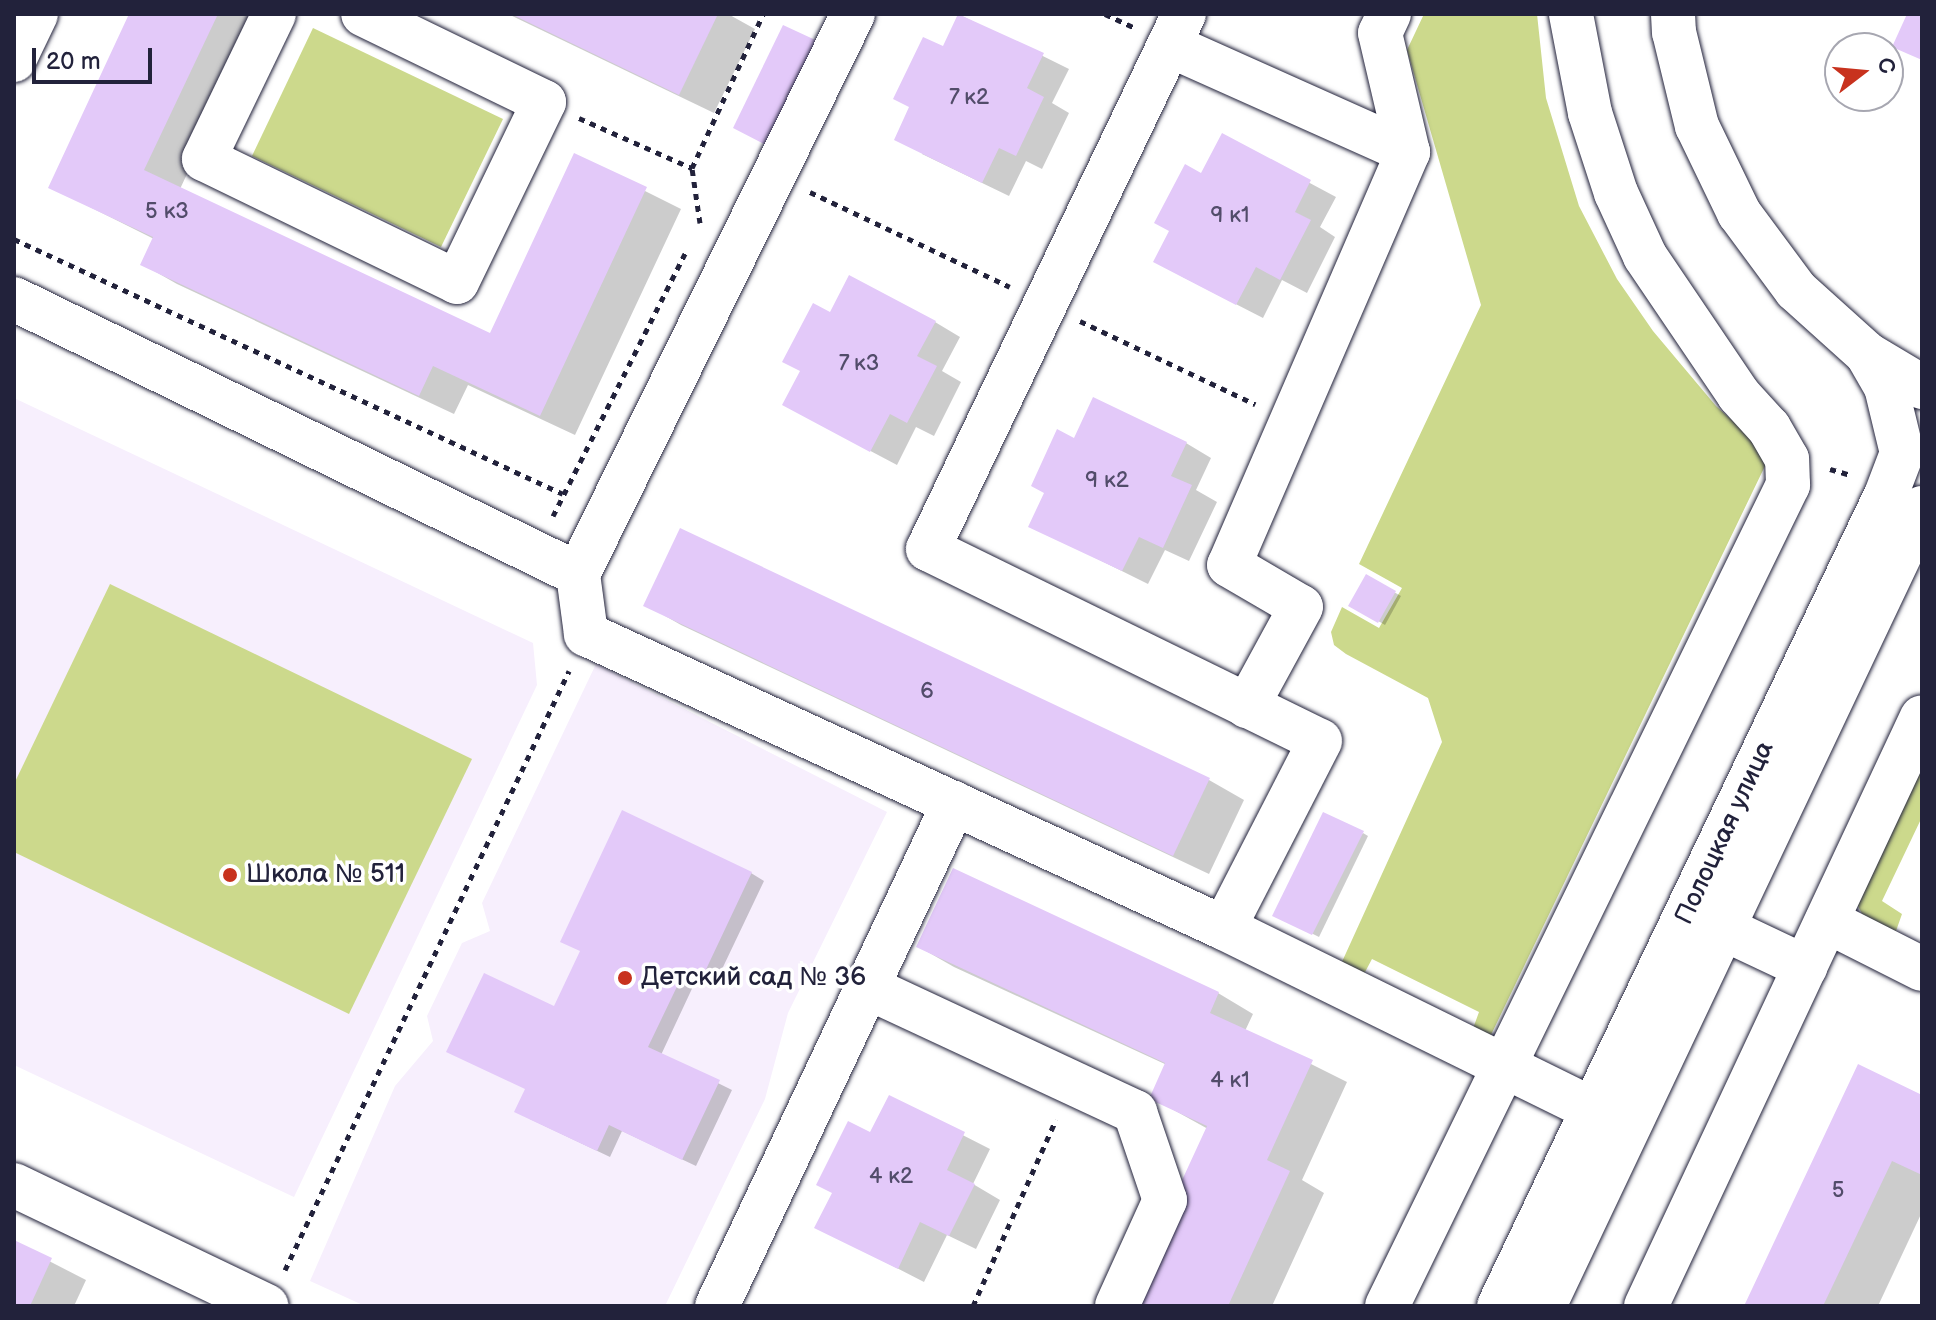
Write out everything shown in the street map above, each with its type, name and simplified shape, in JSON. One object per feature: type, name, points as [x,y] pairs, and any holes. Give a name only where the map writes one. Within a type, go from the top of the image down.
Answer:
[{"type":"street","points":[[14,60],[36,14]]},
{"type":"street","points":[[274,14],[204,159],[457,282],[544,102],[363,14]]},
{"type":"street","points":[[853,14],[578,574],[586,634],[1224,928],[1611,1118]]},
{"type":"street","points":[[1247,706],[1301,607],[1229,565],[1408,152],[1380,33],[1389,14]]},
{"type":"street","points":[[1387,1306],[1788,485],[1787,459],[1769,428],[1739,395],[1645,256],[1616,193],[1590,113],[1571,14]]},
{"type":"street","points":[[1673,14],[1674,32],[1697,126],[1739,213],[1796,290],[1867,354],[1922,387]]},
{"type":"street","points":[[1224,928],[1320,741],[928,549],[1177,30],[1408,152]]},
{"type":"street","points":[[14,299],[578,574]]},
{"type":"street","name":"Полоцкая улица","points":[[1499,1306],[1611,1118],[1705,920],[1886,495],[1902,453],[1886,387],[1867,354]]},
{"type":"street","name":"Полоцкая улица","points":[[1705,920],[1922,508]]},
{"type":"street","points":[[1662,1301],[1805,967],[1922,717]]},
{"type":"street","points":[[731,1301],[867,987],[954,803]]},
{"type":"street","points":[[1705,920],[1805,967]]},
{"type":"street","points":[[1827,921],[1922,969]]},
{"type":"street","points":[[867,987],[1135,1112],[1165,1200],[1117,1306]]},
{"type":"street","name":"Полоцкая улица","points":[[1544,1306],[1611,1118]]},
{"type":"street","points":[[14,1185],[274,1292]]},
{"type":"path","points":[[695,232],[702,219],[692,168],[763,14]]},
{"type":"path","points":[[544,102],[692,168]]},
{"type":"path","points":[[14,239],[563,494]]},
{"type":"path","points":[[534,553],[688,246]]},
{"type":"path","points":[[274,1292],[586,634]]},
{"type":"path","points":[[973,1306],[1073,1083]]},
{"type":"shaded area","name":"Школа № 511","points":[[14,398],[533,643],[537,685],[294,1197],[14,1065]]},
{"type":"shaded area","name":"Детский сад № 36","points":[[596,664],[887,812],[788,1013],[765,1099],[665,1306],[365,1306],[310,1281],[395,1086],[433,1041],[427,1016],[462,943],[490,931],[482,903]]},
{"type":"green space","points":[[1424,14],[1537,14],[1546,98],[1579,206],[1617,279],[1653,331],[1716,406],[1761,446],[1765,466],[1489,1039],[1471,1034],[1479,1012],[1372,959],[1364,974],[1341,964],[1442,742],[1428,698],[1346,654],[1334,645],[1331,632],[1342,607],[1379,628],[1402,588],[1359,564],[1481,305],[1407,50]]},
{"type":"green space","points":[[313,28],[503,119],[441,247],[252,156]]},
{"type":"green space","points":[[110,584],[472,759],[349,1014],[14,852],[14,784]]},
{"type":"green space","points":[[1922,757],[1922,817],[1882,901],[1902,914],[1896,931],[1885,929],[1864,918],[1857,904]]},
{"type":"building","points":[[129,14],[218,14],[144,170],[490,333],[574,153],[647,187],[540,416],[433,366],[419,396],[140,265],[153,237],[48,188]]},
{"type":"building","points":[[511,14],[718,14],[679,95]]},
{"type":"building","points":[[958,14],[1044,53],[1027,88],[1044,97],[1016,156],[999,148],[982,183],[894,140],[909,107],[893,99],[923,37],[943,46]]},
{"type":"building","points":[[1907,14],[1922,14],[1922,60],[1904,52],[1904,32],[1899,32]]},
{"type":"building","points":[[783,25],[824,44],[772,148],[733,128]]},
{"type":"building","points":[[1222,133],[1311,180],[1295,212],[1311,220],[1280,280],[1256,267],[1236,305],[1153,262],[1169,231],[1154,223],[1185,164],[1201,173]]},
{"type":"building","points":[[849,275],[936,321],[917,356],[937,366],[907,423],[890,414],[870,452],[782,405],[800,371],[782,362],[813,303],[830,312]]},
{"type":"building","points":[[1093,397],[1187,442],[1171,476],[1192,485],[1163,548],[1139,537],[1122,571],[1028,527],[1044,493],[1031,486],[1057,429],[1074,438]]},
{"type":"building","points":[[680,528],[1210,778],[1173,856],[643,606]]},
{"type":"building","points":[[1366,574],[1396,591],[1378,623],[1348,606]]},
{"type":"building","points":[[622,810],[752,872],[701,980],[684,972],[648,1047],[720,1080],[682,1160],[609,1125],[597,1151],[514,1112],[525,1089],[446,1052],[484,973],[554,1006],[580,951],[560,942]]},
{"type":"building","points":[[1323,812],[1364,831],[1312,935],[1272,916]]},
{"type":"building","points":[[953,868],[1219,992],[1210,1013],[1313,1060],[1267,1160],[1290,1171],[1228,1306],[1124,1306],[1207,1126],[1149,1099],[1165,1063],[916,947]]},
{"type":"building","points":[[1858,1064],[1922,1095],[1922,1175],[1892,1161],[1823,1306],[1744,1306]]},
{"type":"building","points":[[889,1095],[965,1132],[947,1170],[975,1184],[949,1236],[920,1222],[898,1269],[814,1228],[832,1193],[816,1185],[848,1121],[870,1132]]},
{"type":"building","points":[[14,1240],[52,1258],[30,1306],[14,1306]]},
{"type":"place","name":"Школа № 511","points":[[230,875]]},
{"type":"place","name":"Детский сад № 36","points":[[625,978]]}]
